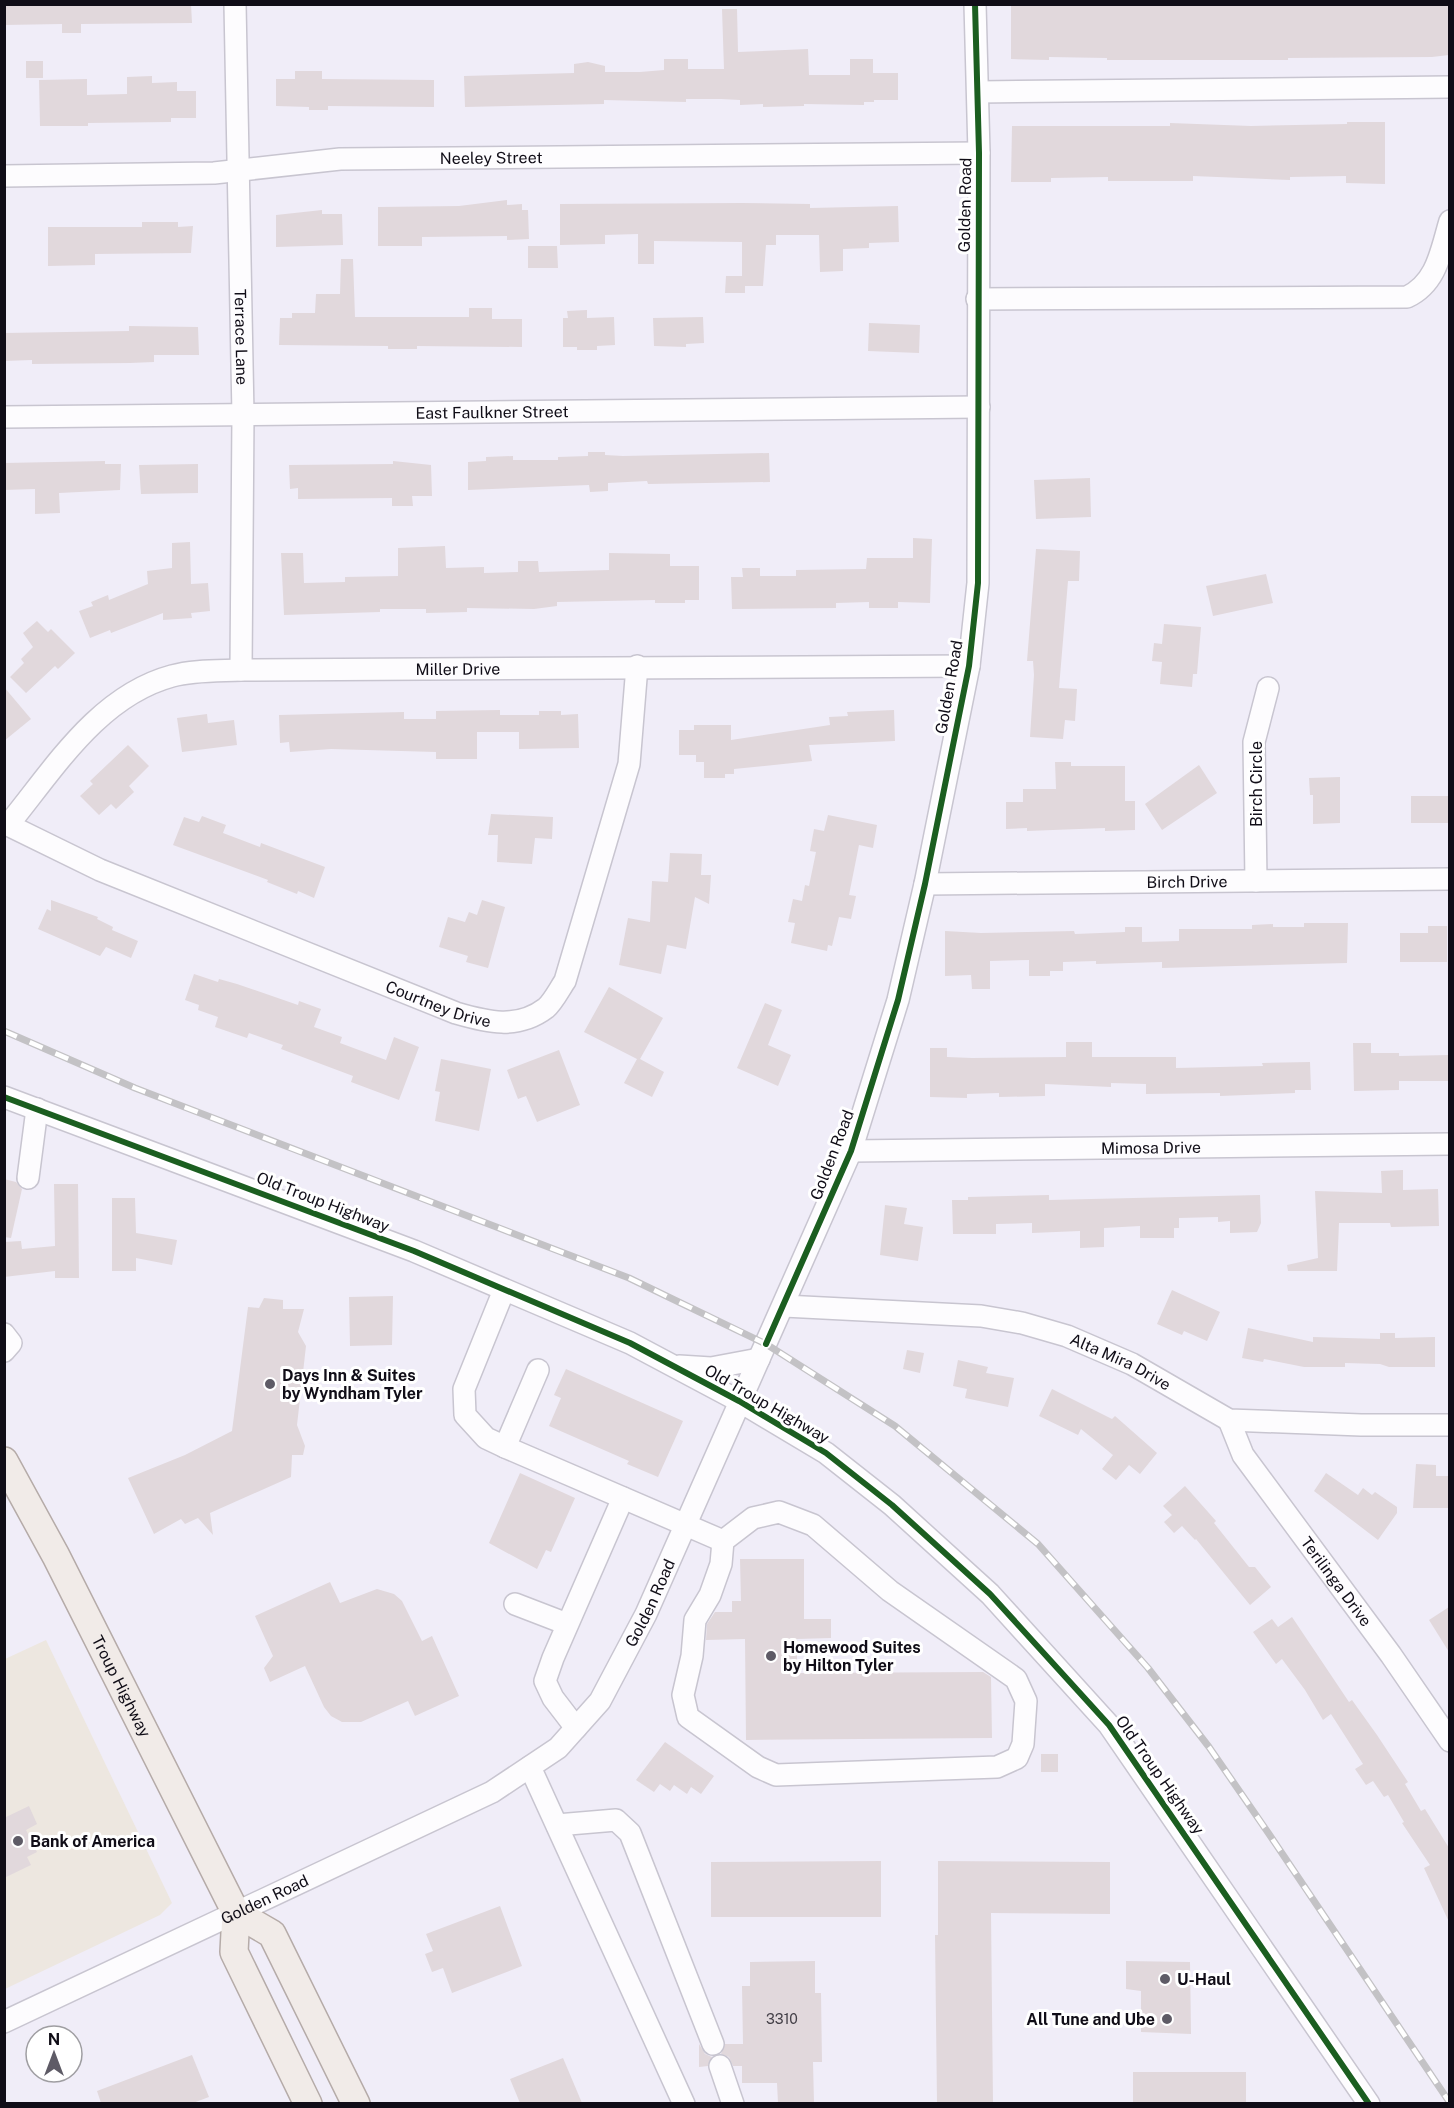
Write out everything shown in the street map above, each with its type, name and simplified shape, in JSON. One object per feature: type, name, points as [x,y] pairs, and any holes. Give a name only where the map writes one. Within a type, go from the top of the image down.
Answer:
[{"type":"main road","name":"Troup Highway","points":[[4,1461],[61,1565],[236,1913],[234,1952],[308,2103]]},
{"type":"main road","points":[[236,1913],[272,1934],[356,2103]]},
{"type":"street","name":"Terrace Lane","points":[[235,4],[243,415],[241,670]]},
{"type":"street","name":"Golden Road","points":[[4,2022],[492,1792],[558,1748],[600,1701],[646,1614],[851,1151],[898,1000],[925,884],[969,666],[978,582],[979,153],[975,4]]},
{"type":"street","points":[[978,92],[1449,87]]},
{"type":"street","name":"Neeley Street","points":[[4,176],[214,173],[340,159],[979,153]]},
{"type":"street","points":[[977,299],[1407,297],[1420,291],[1433,275],[1449,221]]},
{"type":"street","name":"East Faulkner Street","points":[[4,417],[979,407]]},
{"type":"street","name":"Miller Drive","points":[[6,824],[96,718],[141,687],[174,675],[241,670],[637,666],[969,666]]},
{"type":"street","name":"Courtney Drive","points":[[6,824],[100,870],[456,1013],[495,1024],[525,1019],[547,1007],[565,981],[629,764],[637,666]]},
{"type":"street","name":"Birch Circle","points":[[1257,881],[1254,742],[1268,688]]},
{"type":"street","name":"Birch Drive","points":[[925,884],[1449,879]]},
{"type":"street","name":"Old Troup Highway","points":[[4,1097],[414,1251],[630,1343],[739,1401],[826,1453],[892,1505],[990,1594],[1109,1725],[1370,2103]]},
{"type":"street","points":[[28,1178],[37,1109]]},
{"type":"street","name":"Mimosa Drive","points":[[851,1151],[1449,1144]]},
{"type":"street","points":[[504,1290],[464,1389],[465,1415],[486,1438],[723,1541]]},
{"type":"street","name":"Alta Mira Drive","points":[[784,1306],[981,1316],[1022,1323],[1067,1336],[1132,1364],[1229,1419],[1371,1425],[1449,1425]]},
{"type":"street","points":[[4,1334],[11,1343],[4,1351]]},
{"type":"street","points":[[671,1365],[711,1368],[759,1359]]},
{"type":"street","points":[[505,1447],[538,1370]]},
{"type":"street","name":"Terilinga Drive","points":[[1229,1419],[1243,1455],[1391,1655],[1449,1741]]},
{"type":"street","points":[[576,1728],[553,1698],[545,1681],[567,1624],[623,1498]]},
{"type":"street","points":[[779,1512],[813,1525],[890,1592],[1016,1679],[1026,1701],[1023,1744],[1017,1758],[997,1767],[777,1775],[758,1767],[688,1717],[683,1695],[692,1656],[695,1620],[710,1595],[722,1564],[723,1541],[753,1518],[779,1512]]},
{"type":"street","points":[[515,1604],[567,1624]]},
{"type":"street","points":[[530,1767],[684,2103]]},
{"type":"street","points":[[557,1826],[616,1820],[630,1833],[713,2044]]},
{"type":"street","points":[[720,2066],[734,2103]]},
{"type":"shaded area","points":[[46,1640],[172,1903],[160,1915],[5,1989],[5,1659]]},
{"type":"building","points":[[4,4],[191,4],[192,23],[81,24],[81,33],[62,33],[62,24],[4,25]]},
{"type":"building","points":[[1011,4],[1449,4],[1449,55],[1288,58],[1288,60],[1107,60],[1107,58],[1049,57],[1049,60],[1011,59]]},
{"type":"building","points":[[722,9],[737,9],[738,52],[808,49],[809,75],[850,75],[850,59],[873,59],[873,73],[898,73],[898,100],[874,100],[874,102],[864,102],[864,105],[804,104],[804,106],[763,107],[763,104],[740,105],[740,100],[686,99],[686,102],[604,100],[604,104],[465,107],[464,76],[574,73],[574,64],[588,62],[605,66],[605,72],[664,70],[664,59],[688,59],[688,69],[724,69]]},
{"type":"building","points":[[26,61],[43,61],[43,78],[26,78]]},
{"type":"building","points":[[295,71],[322,71],[322,79],[434,80],[434,107],[328,106],[328,110],[309,110],[309,107],[276,106],[276,79],[295,79]]},
{"type":"building","points":[[152,76],[152,83],[177,82],[177,91],[196,91],[196,118],[171,118],[171,122],[40,126],[39,80],[87,79],[87,95],[127,94],[127,77]]},
{"type":"building","points":[[1347,122],[1385,122],[1385,184],[1346,183],[1346,176],[1290,177],[1290,180],[1193,176],[1193,181],[1108,181],[1108,177],[1051,178],[1051,182],[1011,182],[1012,126],[1170,126],[1170,123],[1251,126],[1347,124]]},
{"type":"building","points":[[507,200],[507,205],[522,204],[522,210],[528,210],[529,239],[507,240],[507,236],[422,237],[422,246],[378,246],[378,207],[459,206]]},
{"type":"building","points":[[560,204],[810,204],[810,208],[898,206],[899,242],[869,243],[869,248],[843,249],[843,271],[820,272],[819,235],[776,235],[776,245],[766,245],[763,286],[745,286],[745,293],[725,293],[726,276],[742,276],[742,242],[654,241],[654,264],[638,264],[638,234],[605,235],[605,244],[560,245]]},
{"type":"building","points":[[322,210],[322,214],[342,214],[343,245],[276,247],[276,215]]},
{"type":"building","points":[[142,222],[178,222],[178,227],[193,226],[191,253],[95,254],[95,265],[48,266],[48,227],[142,227]]},
{"type":"building","points":[[528,246],[557,246],[558,268],[528,268]]},
{"type":"building","points":[[341,259],[353,259],[355,317],[469,317],[469,308],[492,308],[492,319],[522,319],[522,347],[417,346],[417,349],[388,349],[388,346],[279,345],[280,318],[292,318],[292,313],[315,313],[316,294],[340,294]]},
{"type":"building","points":[[587,310],[587,318],[614,317],[615,345],[597,346],[597,350],[563,347],[563,318],[568,318],[567,311]]},
{"type":"building","points":[[703,317],[704,343],[686,344],[686,347],[654,346],[653,318]]},
{"type":"building","points":[[869,323],[920,325],[919,353],[868,351]]},
{"type":"building","points":[[129,326],[198,327],[199,355],[154,355],[154,362],[130,363],[32,364],[32,360],[4,361],[4,333],[129,331]]},
{"type":"building","points":[[588,452],[605,452],[605,455],[623,456],[769,453],[770,482],[608,483],[608,491],[590,492],[589,485],[468,490],[468,462],[486,461],[486,457],[513,456],[513,460],[558,460],[558,457],[588,456]]},
{"type":"building","points":[[105,461],[105,464],[121,464],[120,490],[59,493],[60,513],[35,514],[35,489],[4,490],[4,463]]},
{"type":"building","points":[[393,461],[431,465],[432,496],[412,496],[413,506],[392,506],[392,498],[298,499],[298,488],[290,489],[289,465],[393,464]]},
{"type":"building","points":[[198,464],[198,493],[141,494],[139,465]]},
{"type":"building","points":[[1090,478],[1091,517],[1036,519],[1034,480]]},
{"type":"building","points":[[913,538],[932,539],[930,603],[898,602],[898,608],[869,608],[869,602],[836,603],[836,608],[732,609],[731,577],[743,577],[742,568],[760,568],[760,576],[796,576],[796,570],[866,569],[867,558],[913,558]]},
{"type":"building","points":[[190,542],[191,584],[208,583],[210,611],[191,613],[192,618],[163,620],[163,613],[111,633],[110,630],[90,638],[79,611],[93,606],[91,602],[108,595],[109,600],[148,584],[147,571],[172,568],[172,543]]},
{"type":"building","points":[[445,546],[446,568],[484,567],[484,573],[518,572],[518,561],[538,561],[539,572],[609,570],[609,553],[670,554],[670,566],[699,566],[699,600],[685,600],[685,603],[655,603],[655,600],[557,602],[557,606],[534,609],[467,608],[467,612],[426,613],[426,609],[380,609],[380,612],[284,615],[281,553],[303,553],[304,583],[345,582],[345,577],[398,576],[398,548]]},
{"type":"building","points":[[1036,549],[1080,551],[1079,581],[1068,581],[1059,688],[1077,689],[1075,721],[1065,720],[1063,739],[1030,737],[1034,675],[1033,661],[1027,661]]},
{"type":"building","points":[[1266,574],[1273,603],[1213,616],[1206,586]]},
{"type":"building","points":[[37,621],[48,632],[51,629],[75,653],[58,669],[55,666],[26,693],[10,677],[24,663],[21,659],[33,647],[23,633]]},
{"type":"building","points":[[1164,624],[1201,627],[1197,674],[1193,674],[1192,687],[1160,684],[1162,662],[1152,661],[1154,643],[1162,644]]},
{"type":"building","points":[[4,687],[31,719],[4,741]]},
{"type":"building","points":[[500,710],[500,715],[539,715],[539,711],[561,711],[561,715],[578,714],[579,748],[519,749],[519,732],[477,732],[477,759],[436,759],[436,752],[331,749],[290,752],[289,742],[280,743],[279,715],[404,712],[404,719],[436,719],[436,711]]},
{"type":"building","points":[[894,710],[895,741],[809,745],[812,761],[734,769],[734,774],[725,774],[725,778],[704,778],[704,762],[696,762],[696,755],[679,755],[679,730],[694,730],[694,725],[731,725],[731,740],[830,725],[829,717],[848,716],[847,712]]},
{"type":"building","points":[[207,714],[208,723],[234,720],[237,745],[182,752],[177,718]]},
{"type":"building","points":[[128,745],[149,766],[129,786],[134,792],[116,809],[111,804],[99,815],[80,796],[93,784],[90,781]]},
{"type":"building","points":[[1055,762],[1071,762],[1071,766],[1125,766],[1125,801],[1135,801],[1135,830],[1105,831],[1105,828],[1027,831],[1027,828],[1006,829],[1006,802],[1023,802],[1023,789],[1056,789]]},
{"type":"building","points":[[1199,765],[1217,793],[1162,830],[1145,804]]},
{"type":"building","points":[[1340,777],[1340,823],[1313,824],[1313,795],[1310,795],[1309,778]]},
{"type":"building","points":[[1411,796],[1449,796],[1449,823],[1411,823]]},
{"type":"building","points":[[491,814],[553,817],[552,839],[535,838],[532,864],[497,862],[498,835],[488,835]]},
{"type":"building","points":[[828,815],[877,825],[873,848],[859,845],[849,895],[856,896],[851,919],[839,917],[832,946],[828,945],[827,951],[791,943],[795,923],[788,922],[793,899],[802,901],[805,885],[809,886],[816,852],[810,851],[814,829],[824,831]]},
{"type":"building","points":[[202,816],[226,825],[223,833],[260,847],[261,843],[325,867],[314,898],[298,891],[297,894],[267,882],[268,880],[173,845],[184,817],[199,822]]},
{"type":"building","points":[[670,853],[702,854],[701,875],[711,875],[709,904],[695,897],[686,949],[667,945],[661,974],[619,965],[628,918],[650,922],[652,881],[668,882]]},
{"type":"building","points":[[51,900],[98,917],[97,919],[113,927],[112,930],[138,941],[131,958],[106,947],[100,956],[38,929],[47,909],[51,911]]},
{"type":"building","points":[[482,900],[505,907],[488,968],[466,962],[468,956],[439,947],[448,917],[465,922],[469,912],[477,915]]},
{"type":"building","points":[[1304,923],[1348,923],[1347,963],[1162,968],[1162,962],[1096,964],[1096,961],[1063,962],[1063,971],[1050,971],[1050,976],[1029,976],[1029,960],[990,961],[990,989],[972,989],[971,975],[945,976],[945,931],[981,933],[1074,931],[1075,934],[1125,932],[1125,927],[1142,927],[1142,942],[1179,941],[1179,929],[1252,929],[1252,925],[1273,924],[1273,927],[1304,927]]},
{"type":"building","points":[[1428,926],[1447,926],[1447,962],[1400,962],[1400,933],[1428,933]]},
{"type":"building","points":[[194,974],[218,982],[219,979],[237,984],[298,1005],[299,1001],[321,1009],[314,1027],[342,1037],[340,1043],[386,1060],[394,1037],[419,1047],[399,1100],[351,1082],[353,1076],[281,1049],[283,1045],[249,1033],[247,1038],[215,1027],[218,1017],[198,1010],[199,1005],[185,1000]]},
{"type":"building","points":[[609,987],[663,1018],[640,1059],[664,1072],[652,1097],[624,1083],[637,1059],[584,1032]]},
{"type":"building","points":[[765,1003],[782,1010],[768,1045],[791,1055],[778,1086],[737,1068]]},
{"type":"building","points":[[1066,1042],[1092,1042],[1092,1057],[1176,1057],[1176,1068],[1263,1066],[1262,1063],[1310,1062],[1311,1090],[1295,1090],[1295,1093],[1220,1096],[1220,1093],[1146,1094],[1146,1084],[1111,1083],[1111,1087],[1045,1084],[1045,1096],[999,1097],[999,1093],[967,1094],[967,1098],[930,1097],[930,1048],[947,1048],[947,1057],[1066,1057]]},
{"type":"building","points":[[1353,1043],[1371,1043],[1371,1053],[1399,1053],[1399,1056],[1449,1055],[1449,1081],[1399,1081],[1399,1090],[1354,1091]]},
{"type":"building","points":[[559,1050],[580,1105],[537,1122],[526,1096],[518,1099],[507,1070]]},
{"type":"building","points":[[441,1059],[491,1069],[479,1131],[435,1121],[440,1092],[435,1091]]},
{"type":"building","points":[[1403,1170],[1403,1190],[1438,1189],[1439,1226],[1391,1227],[1390,1223],[1339,1223],[1337,1271],[1288,1271],[1287,1265],[1318,1258],[1315,1191],[1382,1193],[1381,1171]]},
{"type":"building","points":[[4,1179],[16,1182],[22,1189],[11,1238],[4,1237]]},
{"type":"building","points":[[54,1184],[78,1184],[79,1278],[55,1278],[55,1271],[4,1277],[4,1242],[21,1241],[22,1249],[55,1246]]},
{"type":"building","points":[[1049,1195],[1049,1200],[1260,1195],[1261,1223],[1257,1232],[1230,1233],[1230,1221],[1218,1222],[1218,1217],[1179,1218],[1179,1228],[1174,1228],[1174,1238],[1140,1238],[1140,1226],[1104,1228],[1104,1247],[1080,1248],[1080,1231],[1032,1233],[1032,1223],[996,1224],[996,1234],[953,1234],[952,1200],[968,1200],[968,1197]]},
{"type":"building","points":[[112,1198],[135,1198],[136,1233],[177,1240],[172,1265],[136,1258],[136,1271],[112,1271]]},
{"type":"building","points":[[885,1205],[907,1208],[904,1224],[923,1227],[918,1261],[880,1255]]},
{"type":"building","points":[[1172,1290],[1220,1312],[1207,1341],[1184,1331],[1182,1335],[1157,1324]]},
{"type":"building","points":[[393,1296],[392,1345],[350,1346],[349,1297]]},
{"type":"building","name":"Days Inn & Suites by Wyndham Tyler","points":[[264,1298],[283,1300],[283,1309],[304,1309],[298,1332],[306,1346],[297,1425],[305,1446],[303,1455],[292,1455],[291,1477],[210,1513],[213,1535],[198,1518],[185,1524],[181,1519],[154,1534],[128,1478],[185,1455],[232,1431],[248,1307],[259,1308]]},
{"type":"building","points":[[1248,1328],[1313,1342],[1313,1337],[1380,1339],[1380,1333],[1395,1333],[1395,1338],[1435,1337],[1435,1367],[1389,1367],[1380,1364],[1345,1363],[1345,1367],[1304,1367],[1264,1359],[1263,1362],[1242,1358]]},
{"type":"building","points":[[907,1350],[924,1353],[920,1373],[903,1369]]},
{"type":"building","points":[[958,1360],[988,1367],[986,1373],[1014,1378],[1008,1407],[965,1398],[967,1389],[953,1386]]},
{"type":"building","points":[[566,1369],[683,1421],[658,1477],[627,1464],[629,1461],[549,1426],[561,1398],[554,1395]]},
{"type":"building","points":[[1052,1389],[1112,1419],[1115,1416],[1157,1453],[1140,1474],[1129,1465],[1116,1480],[1102,1469],[1113,1455],[1081,1429],[1078,1435],[1039,1416]]},
{"type":"building","points":[[1416,1464],[1436,1465],[1436,1476],[1449,1476],[1449,1508],[1413,1508]]},
{"type":"building","points":[[520,1473],[575,1498],[551,1552],[546,1550],[537,1569],[489,1543]]},
{"type":"building","points":[[1326,1473],[1358,1495],[1363,1488],[1372,1495],[1375,1492],[1397,1507],[1397,1513],[1378,1540],[1314,1491]]},
{"type":"building","points":[[1185,1486],[1216,1521],[1214,1523],[1249,1567],[1255,1567],[1271,1587],[1250,1605],[1196,1539],[1182,1526],[1174,1533],[1164,1522],[1172,1515],[1163,1506]]},
{"type":"building","name":"Homewood Suites by Hilton Tyler","points":[[740,1559],[804,1559],[804,1619],[831,1619],[831,1638],[797,1639],[797,1673],[983,1672],[991,1677],[992,1738],[746,1740],[745,1639],[706,1640],[707,1624],[715,1612],[732,1612],[732,1601],[741,1601]]},
{"type":"building","points":[[330,1582],[340,1603],[377,1589],[394,1594],[402,1601],[422,1641],[432,1636],[459,1696],[415,1716],[408,1701],[361,1722],[342,1722],[331,1716],[324,1707],[305,1666],[270,1682],[264,1668],[273,1656],[255,1616]]},
{"type":"building","points":[[1449,1607],[1449,1652],[1429,1620]]},
{"type":"building","points":[[1292,1617],[1349,1702],[1352,1700],[1377,1735],[1408,1782],[1405,1784],[1421,1811],[1425,1809],[1449,1848],[1449,1922],[1424,1868],[1430,1865],[1402,1823],[1404,1822],[1388,1795],[1384,1797],[1373,1781],[1366,1785],[1355,1769],[1363,1764],[1331,1714],[1323,1720],[1282,1659],[1276,1664],[1253,1632],[1272,1619],[1278,1627]]},
{"type":"building","points":[[665,1742],[714,1776],[701,1794],[691,1787],[687,1794],[674,1785],[670,1791],[660,1784],[654,1792],[636,1780]]},
{"type":"building","points":[[1041,1754],[1058,1754],[1058,1772],[1041,1772]]},
{"type":"building","name":"Bank of America","points":[[29,1806],[37,1824],[26,1830],[37,1852],[27,1857],[31,1865],[4,1878],[4,1818]]},
{"type":"building","points":[[881,1861],[881,1917],[711,1917],[711,1862]]},
{"type":"building","points":[[938,1861],[1110,1862],[1110,1914],[991,1913],[993,2103],[937,2103],[935,1935],[938,1935]]},
{"type":"building","points":[[500,1906],[522,1966],[452,1993],[443,1968],[432,1972],[425,1954],[433,1951],[426,1934]]},
{"type":"building","points":[[815,1961],[815,1993],[821,1993],[822,2062],[813,2062],[814,2103],[778,2103],[777,2083],[742,2083],[742,2066],[733,2066],[729,2057],[721,2054],[725,2044],[743,2044],[742,1986],[750,1986],[750,1962]]},
{"type":"building","points":[[1126,1961],[1190,1962],[1191,2034],[1141,2032],[1141,1991],[1126,1989]]},
{"type":"building","points":[[699,2044],[705,2054],[712,2057],[708,2066],[699,2067]]},
{"type":"building","points":[[192,2055],[209,2097],[193,2103],[101,2103],[97,2091]]},
{"type":"building","points":[[563,2058],[582,2103],[520,2103],[510,2079]]},
{"type":"building","points":[[1133,2072],[1246,2072],[1246,2103],[1133,2103]]},
{"type":"railway","points":[[4,1031],[135,1088],[629,1278],[766,1344],[895,1426],[1038,1544],[1148,1668],[1209,1747],[1450,2103]]},
{"type":"cycle path","points":[[766,1344],[851,1151],[898,1000],[925,884],[969,666],[978,583],[979,153],[975,4]]},
{"type":"cycle path","points":[[4,1097],[414,1251],[630,1343],[739,1401],[826,1453],[892,1505],[990,1594],[1109,1725],[1369,2104]]},
{"type":"place","name":"Days Inn & Suites by Wyndham Tyler","points":[[270,1384]]},
{"type":"place","name":"Homewood Suites by Hilton Tyler","points":[[771,1656]]},
{"type":"place","name":"Bank of America","points":[[18,1841]]},
{"type":"place","name":"U-Haul","points":[[1165,1979]]},
{"type":"place","name":"All Tune and Ube","points":[[1167,2019]]}]
